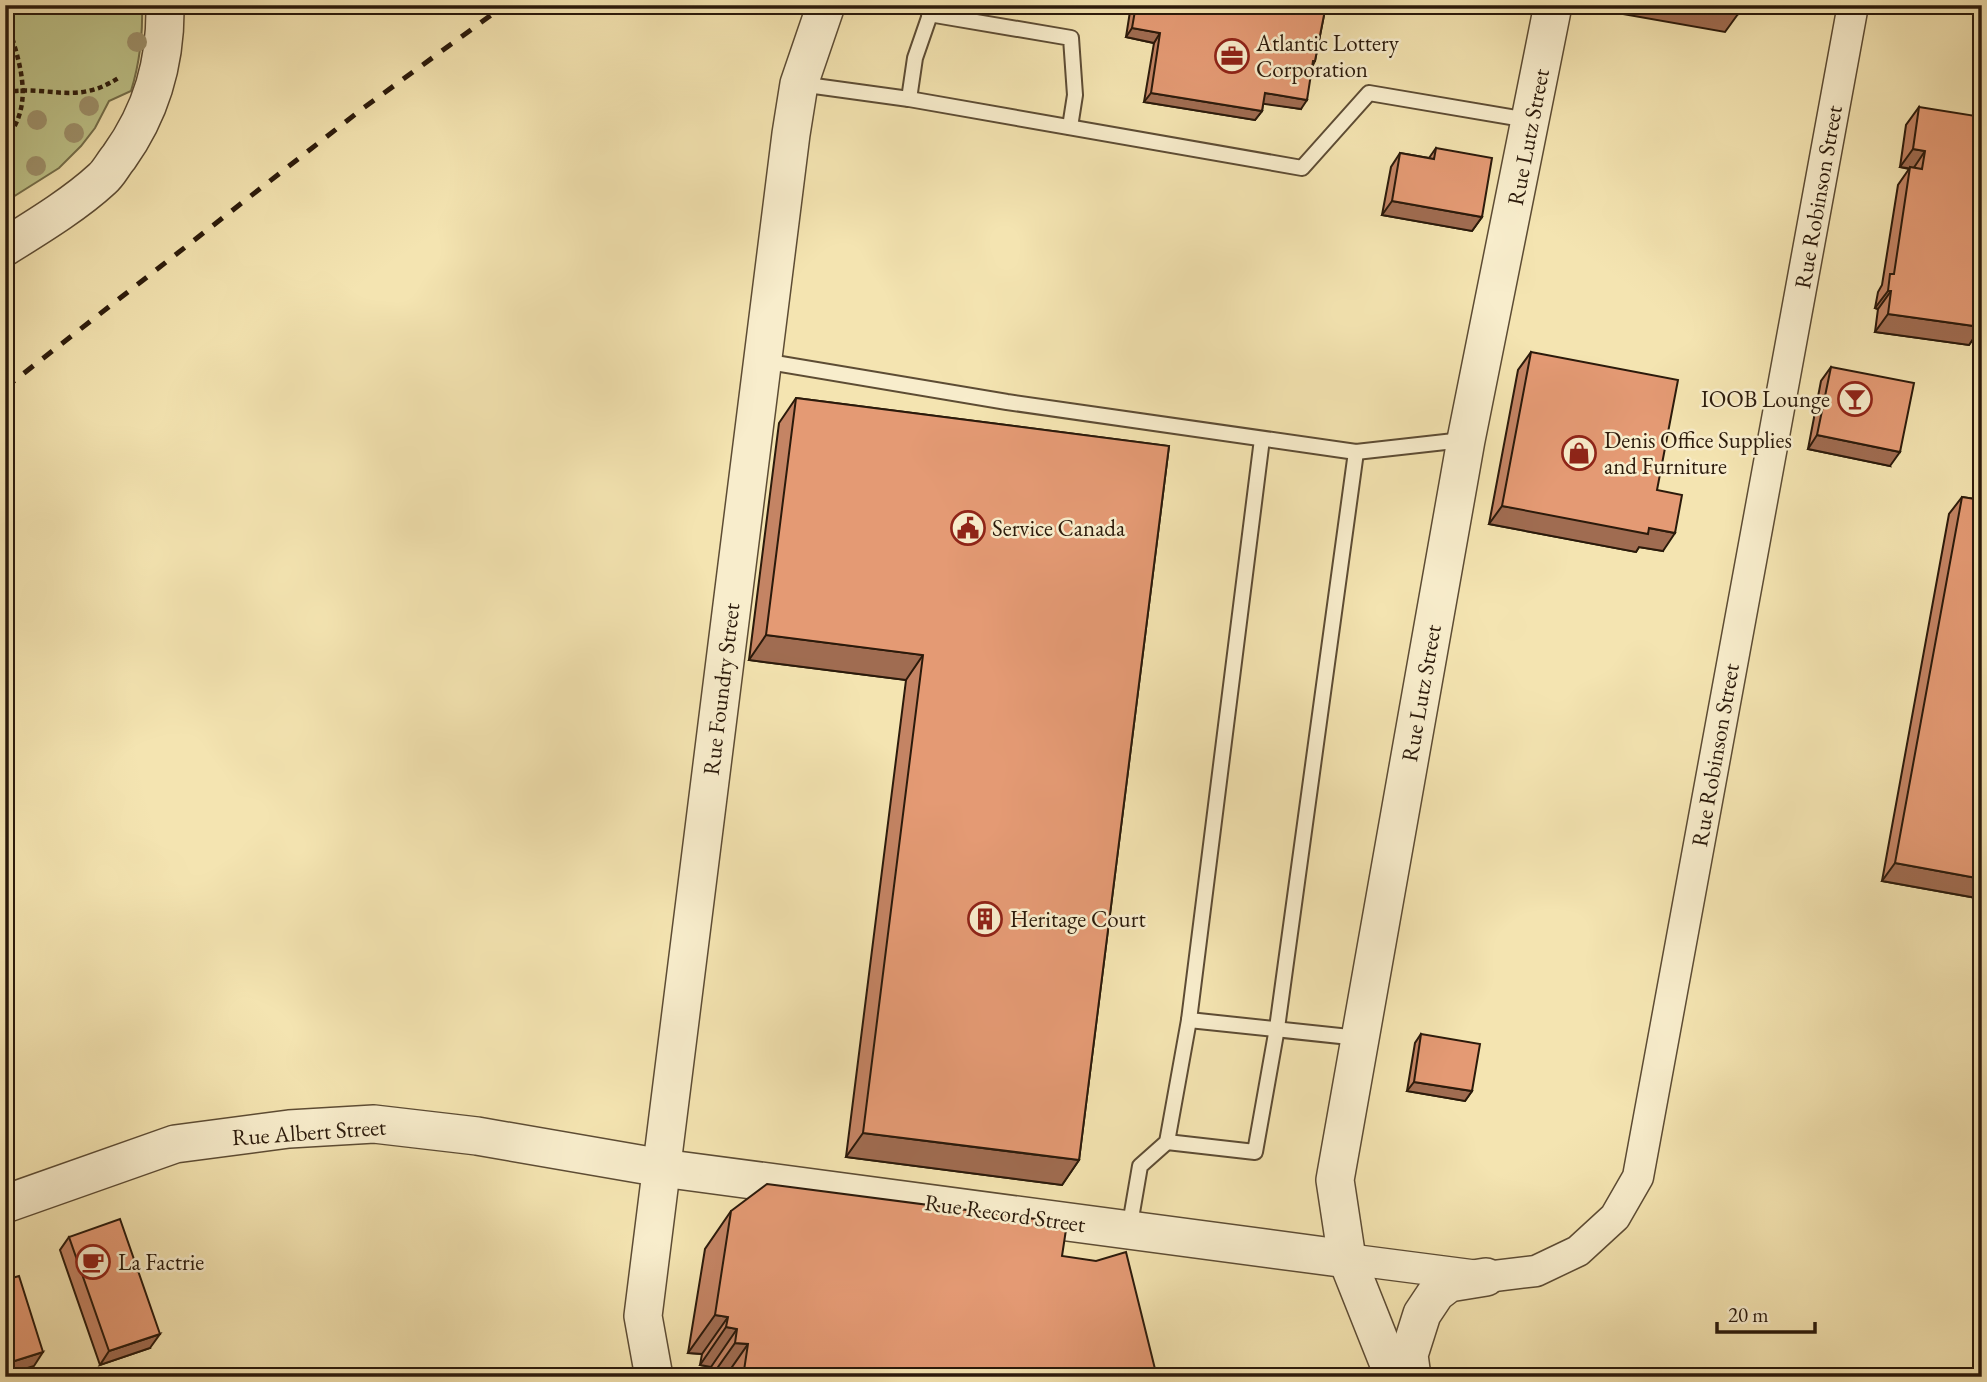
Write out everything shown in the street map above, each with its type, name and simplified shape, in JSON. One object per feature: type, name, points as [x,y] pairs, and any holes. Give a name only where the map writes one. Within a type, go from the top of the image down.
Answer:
[{"type":"street","points":[[5,247],[104,178],[137,131],[158,78],[165,32],[164,5]]},
{"type":"street","name":"Rue Foundry Street","points":[[654,1377],[643,1316],[762,360],[799,83],[826,5]]},
{"type":"street","name":"Rue Lutz Street","points":[[1394,1377],[1348,1259],[1335,1180],[1466,440],[1553,5]]},
{"type":"street","name":"Rue Robinson Street","points":[[1348,1259],[1486,1277],[1536,1271],[1578,1251],[1615,1217],[1638,1177],[1853,5]]},
{"type":"street","name":"Rue Albert Street","points":[[5,1204],[175,1144],[289,1129],[374,1124],[477,1136],[662,1168]]},
{"type":"street","name":"Rue Record Street","points":[[662,1168],[1348,1259]]},
{"type":"street","points":[[1412,1377],[1409,1355],[1422,1314],[1436,1293],[1449,1283],[1486,1277]]},
{"type":"lane","points":[[909,99],[915,58],[931,10],[1071,38],[1075,95],[1070,127]]},
{"type":"lane","points":[[799,83],[909,99],[1303,167],[1369,93],[1531,120]]},
{"type":"lane","points":[[762,360],[1007,402],[1356,452],[1466,440]]},
{"type":"lane","points":[[1129,1230],[1140,1166],[1167,1142],[1189,1020],[1262,439]]},
{"type":"lane","points":[[1167,1142],[1255,1152],[1277,1028],[1356,452]]},
{"type":"lane","points":[[1189,1020],[1360,1038]]},
{"type":"path","points":[[5,14],[25,92],[21,114],[5,140]]},
{"type":"path","points":[[5,92],[83,94],[104,88],[124,75]]},
{"type":"green space","points":[[5,5],[142,5],[142,16],[139,59],[131,91],[109,101],[95,128],[59,168],[5,202]]},
{"type":"building","name":"Atlantic Lottery Corporation","points":[[1136,5],[1326,5],[1307,100],[1265,93],[1262,111],[1151,93],[1160,33],[1132,28]]},
{"type":"building","points":[[1688,5],[1739,5],[1738,14]]},
{"type":"building","points":[[1919,107],[1982,117],[1981,327],[1888,314],[1890,274],[1894,274],[1910,167],[1922,169],[1925,151],[1913,149]]},
{"type":"building","points":[[1436,148],[1492,158],[1482,217],[1392,201],[1400,153],[1434,159]]},
{"type":"building","name":"Denis Office Supplies and Furniture","points":[[1531,352],[1678,380],[1657,490],[1682,495],[1675,533],[1649,528],[1648,534],[1502,506]]},
{"type":"building","points":[[1831,367],[1914,383],[1900,452],[1817,435]]},
{"type":"building","name":"Heritage Court","points":[[796,398],[1169,446],[1079,1160],[863,1133],[923,655],[766,635]]},
{"type":"building","points":[[1962,497],[1982,500],[1982,879],[1895,863]]},
{"type":"building","points":[[1421,1034],[1480,1044],[1472,1091],[1414,1082]]},
{"type":"building","points":[[767,1184],[1067,1223],[1062,1256],[1096,1261],[1126,1252],[1157,1377],[743,1377],[748,1344],[735,1343],[737,1329],[726,1327],[728,1317],[715,1315],[731,1211]]},
{"type":"building","points":[[120,1219],[160,1334],[109,1351],[69,1237]]},
{"type":"building","points":[[19,1276],[43,1352],[5,1364],[5,1280]]},
{"type":"railway","points":[[5,388],[362,109],[505,5]]},
{"type":"place","name":"Atlantic Lottery Corporation","points":[[1232,56]]},
{"type":"place","name":"IOOB Lounge","points":[[1855,399]]},
{"type":"place","name":"Denis Office Supplies and Furniture","points":[[1579,453]]},
{"type":"place","name":"Service Canada","points":[[968,528]]},
{"type":"place","name":"Heritage Court","points":[[985,919]]},
{"type":"place","name":"La Factrie","points":[[93,1262]]}]
